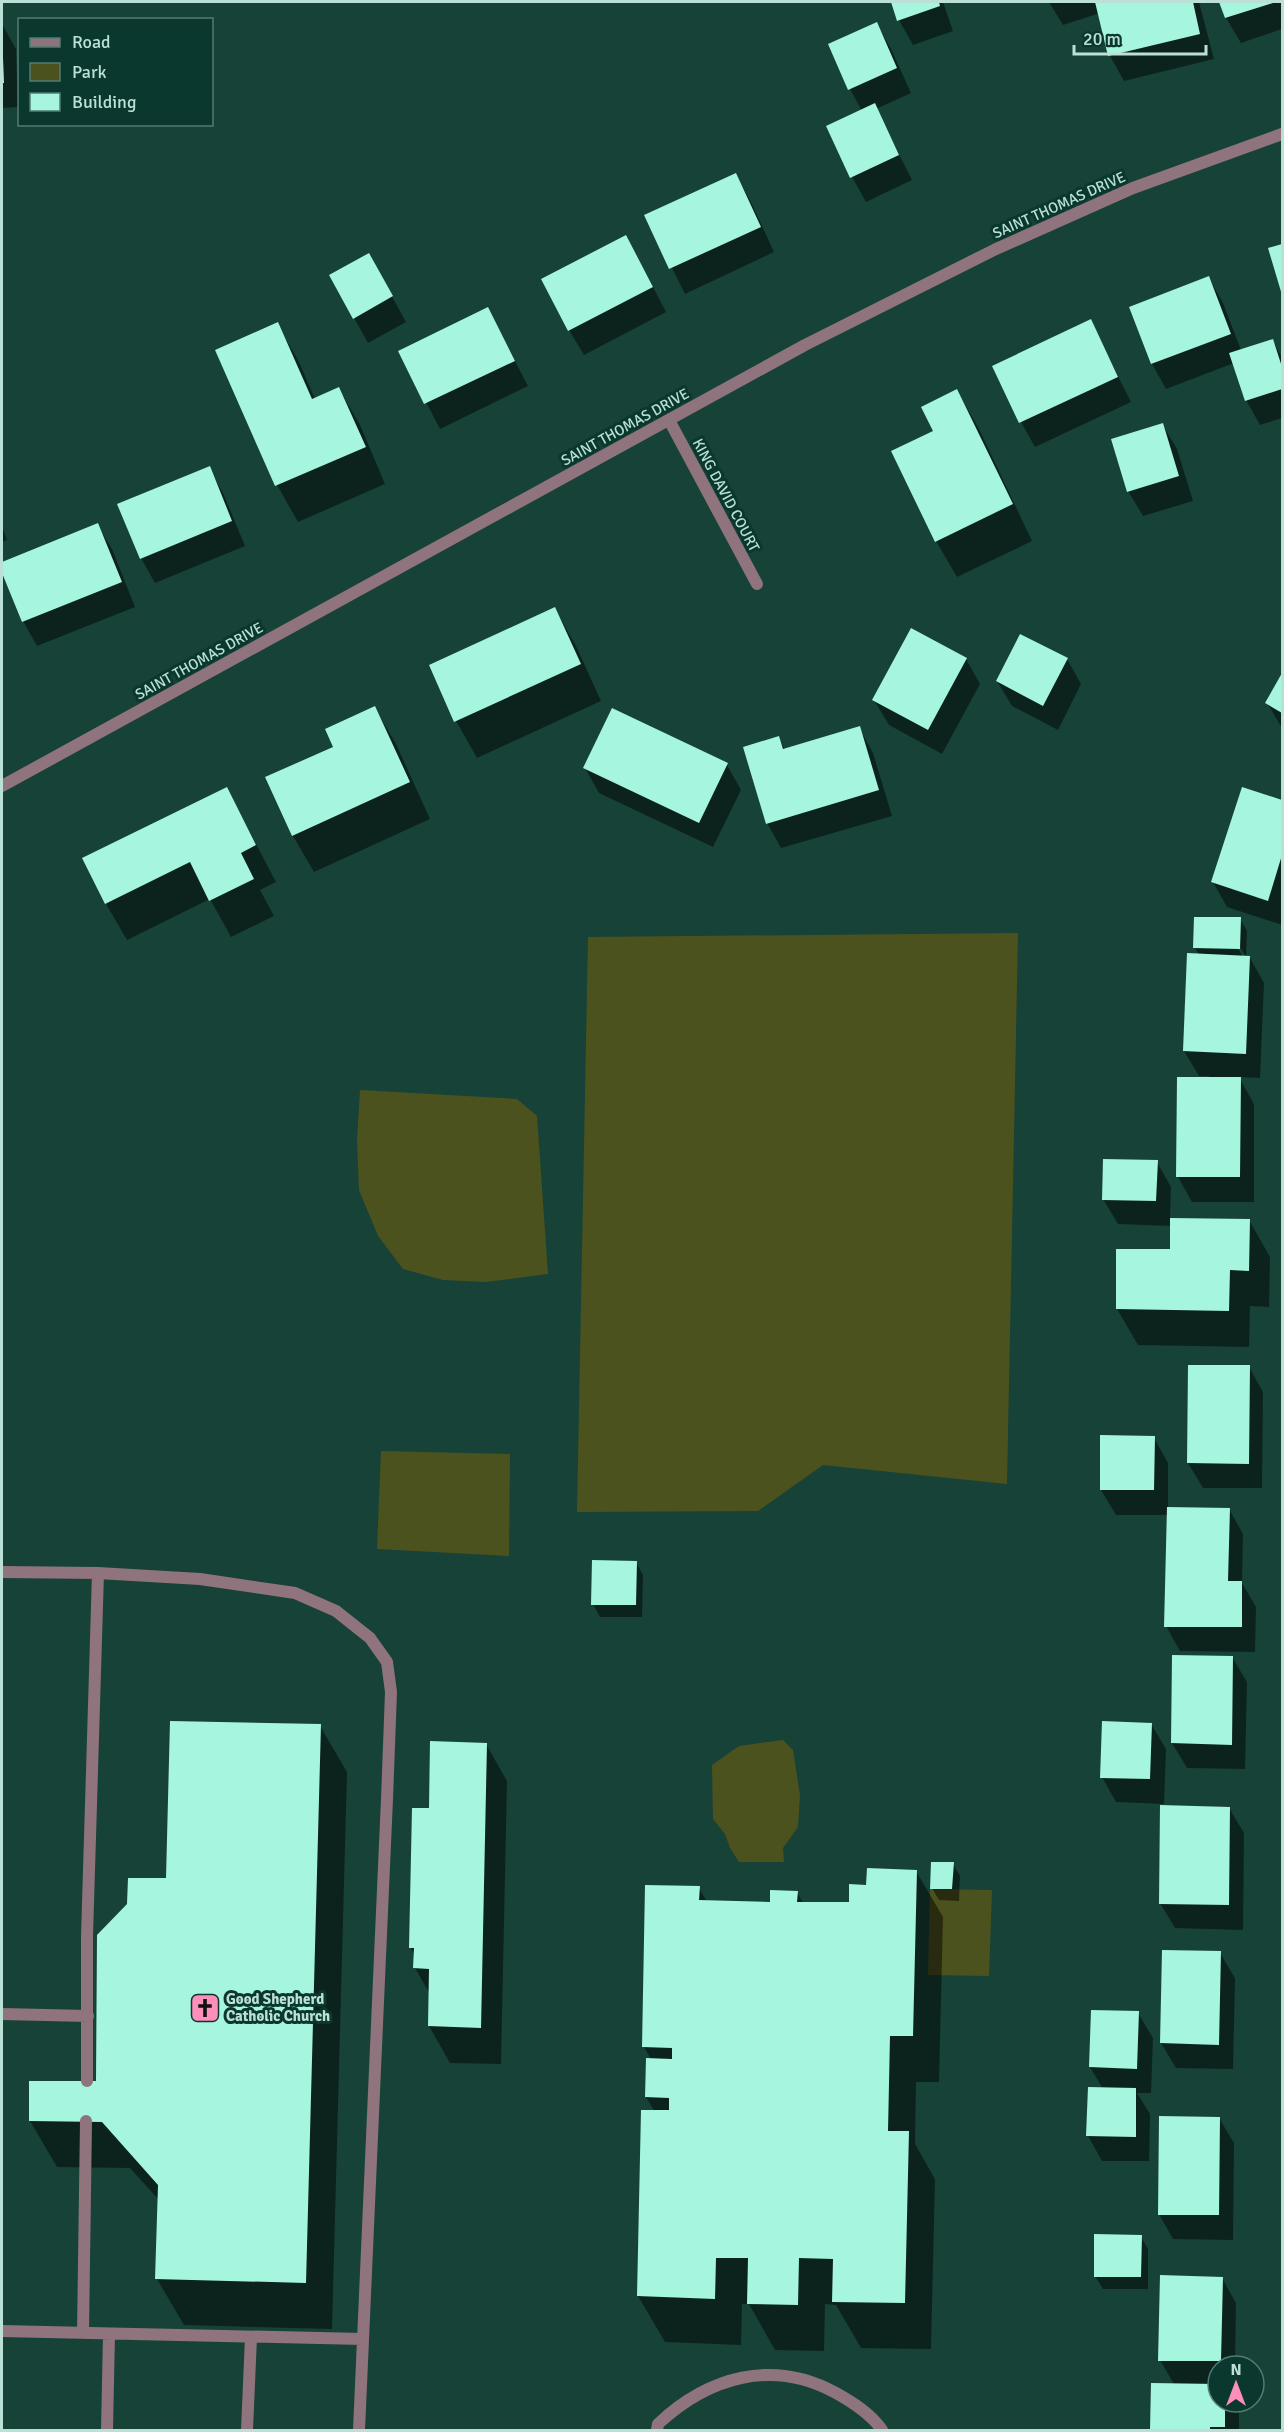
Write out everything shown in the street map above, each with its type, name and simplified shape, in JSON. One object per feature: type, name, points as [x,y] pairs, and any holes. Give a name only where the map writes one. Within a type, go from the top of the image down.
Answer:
[{"type":"street","name":"SAINT THOMAS DRIVE","points":[[2,786],[805,345],[996,249],[1133,188],[1282,134]]},
{"type":"street","name":"KING DAVID COURT","points":[[669,420],[757,584]]},
{"type":"street","points":[[2,1572],[98,1573],[200,1579],[295,1593],[336,1611],[370,1638],[387,1662],[391,1692],[359,2430]]},
{"type":"street","points":[[87,2081],[87,1936],[98,1573]]},
{"type":"street","points":[[2,2014],[88,2016]]},
{"type":"street","points":[[83,2333],[86,2121]]},
{"type":"street","points":[[2,2331],[363,2339]]},
{"type":"street","points":[[107,2430],[109,2334]]},
{"type":"street","points":[[247,2430],[251,2337]]},
{"type":"street","points":[[657,2430],[658,2424],[676,2407],[700,2391],[724,2382],[774,2374],[801,2379],[826,2388],[850,2401],[875,2420],[882,2430]]},
{"type":"green space","points":[[1018,933],[1007,1484],[823,1465],[758,1511],[577,1512],[588,937]]},
{"type":"green space","points":[[360,1090],[517,1099],[537,1116],[548,1274],[486,1282],[443,1280],[403,1269],[378,1236],[359,1190],[357,1141]]},
{"type":"green space","points":[[381,1451],[510,1454],[509,1556],[377,1549]]},
{"type":"green space","points":[[783,1740],[793,1750],[800,1795],[798,1827],[783,1848],[784,1862],[739,1862],[725,1834],[713,1819],[712,1765],[739,1746]]},
{"type":"green space","points":[[930,1889],[992,1890],[989,1976],[928,1975]]},
{"type":"building","points":[[891,2],[939,2],[940,6],[897,21]]},
{"type":"building","points":[[1095,2],[1193,2],[1200,34],[1108,56]]},
{"type":"building","points":[[1219,2],[1276,2],[1225,18]]},
{"type":"building","points":[[877,22],[897,68],[848,90],[828,44]]},
{"type":"building","points":[[3,58],[4,83],[2,83]]},
{"type":"building","points":[[875,103],[899,155],[850,178],[826,126]]},
{"type":"building","points":[[736,173],[761,227],[669,269],[644,215]]},
{"type":"building","points":[[626,235],[653,287],[568,331],[541,279]]},
{"type":"building","points":[[1282,244],[1282,295],[1268,248]]},
{"type":"building","points":[[369,253],[393,296],[353,319],[329,275]]},
{"type":"building","points":[[1209,276],[1231,334],[1151,364],[1129,307]]},
{"type":"building","points":[[488,307],[515,361],[424,404],[398,351]]},
{"type":"building","points":[[1091,319],[1118,377],[1019,423],[992,366]]},
{"type":"building","points":[[278,322],[312,399],[339,387],[366,447],[275,486],[215,350]]},
{"type":"building","points":[[1273,339],[1282,367],[1282,389],[1245,401],[1229,353]]},
{"type":"building","points":[[957,389],[1013,504],[935,542],[891,451],[933,431],[921,407]]},
{"type":"building","points":[[1163,423],[1179,476],[1127,492],[1111,439]]},
{"type":"building","points":[[210,466],[232,521],[140,559],[117,504]]},
{"type":"building","points":[[98,523],[122,582],[22,622],[2,573],[2,562]]},
{"type":"building","points":[[555,607],[581,664],[454,722],[429,665]]},
{"type":"building","points":[[911,628],[967,658],[928,730],[872,700]]},
{"type":"building","points":[[1020,634],[1068,658],[1043,706],[996,681]]},
{"type":"building","points":[[1282,673],[1282,713],[1265,703]]},
{"type":"building","points":[[375,706],[410,782],[292,836],[265,777],[333,747],[325,729]]},
{"type":"building","points":[[612,708],[728,763],[699,823],[583,768]]},
{"type":"building","points":[[860,726],[879,790],[766,824],[743,747],[779,736],[783,749]]},
{"type":"building","points":[[227,787],[256,845],[241,853],[254,879],[209,901],[190,862],[105,904],[82,858]]},
{"type":"building","points":[[1242,787],[1282,800],[1282,855],[1268,901],[1211,882]]},
{"type":"building","points":[[1194,917],[1241,917],[1240,949],[1193,948]]},
{"type":"building","points":[[1187,953],[1250,956],[1246,1054],[1183,1051]]},
{"type":"building","points":[[1177,1077],[1241,1077],[1240,1177],[1176,1177]]},
{"type":"building","points":[[1103,1159],[1158,1160],[1156,1201],[1102,1200]]},
{"type":"building","points":[[1170,1218],[1250,1219],[1249,1271],[1230,1270],[1229,1311],[1116,1309],[1116,1249],[1170,1249]]},
{"type":"building","points":[[1188,1365],[1250,1365],[1249,1464],[1187,1463]]},
{"type":"building","points":[[1100,1435],[1155,1436],[1154,1490],[1100,1490]]},
{"type":"building","points":[[1167,1507],[1230,1508],[1228,1581],[1242,1581],[1242,1627],[1164,1627]]},
{"type":"building","points":[[592,1560],[637,1561],[636,1605],[591,1605]]},
{"type":"building","points":[[1172,1655],[1233,1656],[1232,1745],[1171,1743]]},
{"type":"building","name":"Good Shepherd Catholic Church","points":[[170,1721],[321,1724],[306,2283],[155,2279],[158,2185],[102,2122],[29,2121],[29,2081],[96,2081],[97,1935],[127,1904],[128,1878],[166,1878]]},
{"type":"building","points":[[1102,1721],[1152,1723],[1150,1779],[1100,1778]]},
{"type":"building","points":[[430,1741],[487,1743],[481,2028],[428,2026],[429,1969],[413,1968],[414,1948],[409,1948],[412,1808],[429,1808]]},
{"type":"building","points":[[1160,1805],[1230,1807],[1229,1905],[1159,1904]]},
{"type":"building","points":[[931,1862],[954,1862],[952,1889],[930,1889]]},
{"type":"building","points":[[867,1868],[917,1870],[913,2036],[890,2036],[888,2131],[909,2131],[905,2303],[832,2302],[833,2259],[799,2258],[798,2305],[747,2304],[748,2258],[716,2258],[715,2299],[637,2296],[641,2110],[669,2110],[669,2098],[645,2097],[646,2058],[672,2059],[672,2048],[642,2047],[645,1885],[700,1886],[699,1900],[770,1902],[770,1890],[798,1891],[797,1902],[849,1902],[849,1884],[866,1885]]},
{"type":"building","points":[[1162,1950],[1221,1951],[1219,2045],[1160,2043]]},
{"type":"building","points":[[1091,2010],[1139,2011],[1137,2069],[1089,2067]]},
{"type":"building","points":[[1088,2087],[1136,2088],[1136,2137],[1086,2136]]},
{"type":"building","points":[[1159,2116],[1220,2117],[1219,2215],[1158,2215]]},
{"type":"building","points":[[1094,2234],[1142,2235],[1141,2277],[1094,2277]]},
{"type":"building","points":[[1160,2275],[1223,2277],[1221,2354],[1206,2354],[1206,2361],[1158,2361]]},
{"type":"building","points":[[1151,2383],[1206,2384],[1206,2414],[1225,2414],[1225,2427],[1210,2427],[1210,2430],[1150,2430]]},
{"type":"place","name":"Good Shepherd Catholic Church","points":[[205,2008]]}]
